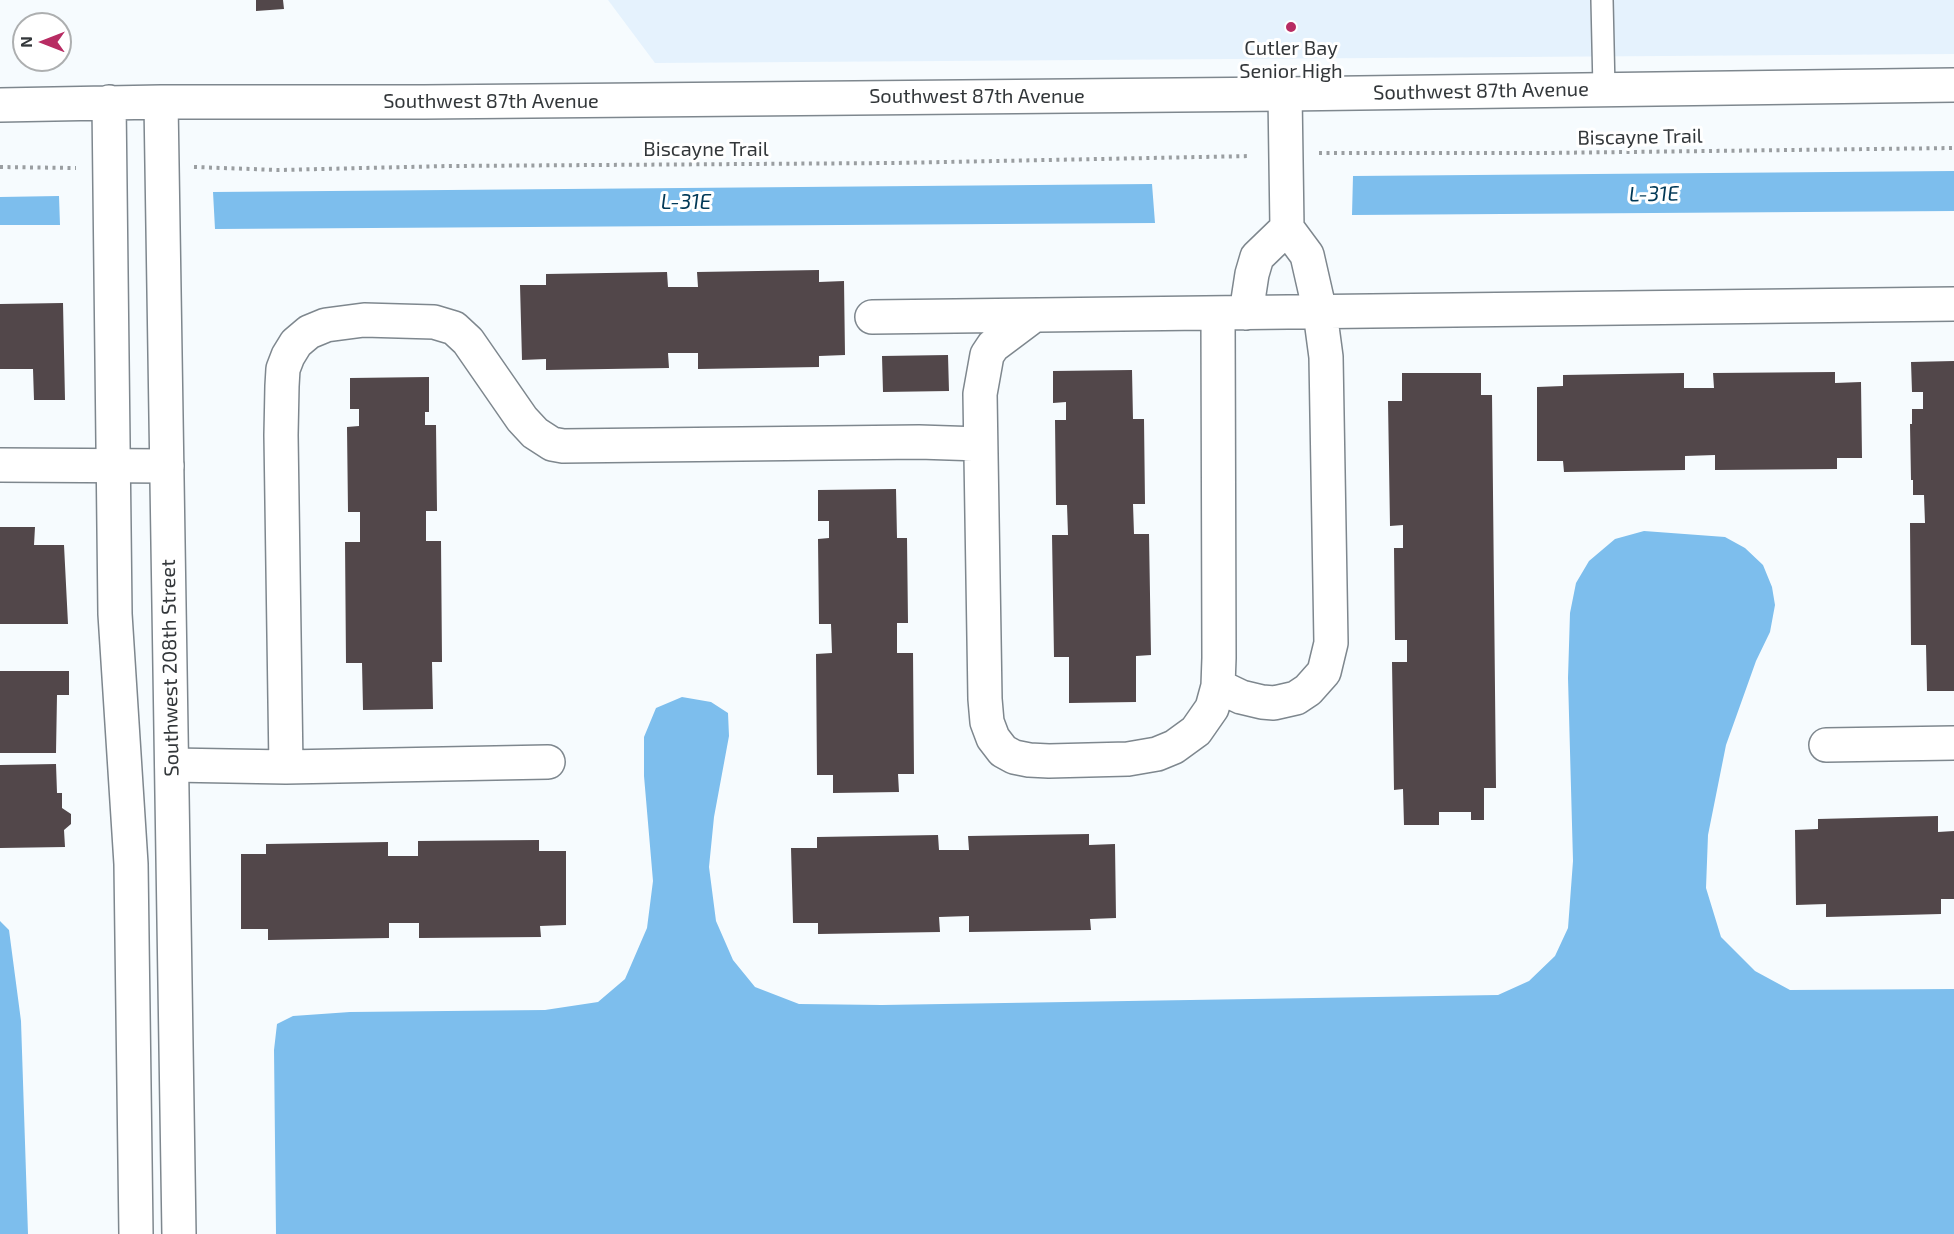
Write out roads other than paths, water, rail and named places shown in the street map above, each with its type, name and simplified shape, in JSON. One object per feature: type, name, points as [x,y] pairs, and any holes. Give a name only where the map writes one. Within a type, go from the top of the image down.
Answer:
[{"type":"street","name":"Southwest 87th Avenue","points":[[0,105],[108,102],[436,102],[1286,94],[1954,85]]},
{"type":"street","points":[[1218,686],[1241,697],[1262,702],[1286,701],[1296,698],[1308,690],[1324,672],[1331,643],[1326,369],[1320,312],[1307,255],[1287,228],[1286,94]]},
{"type":"street","points":[[108,102],[116,626],[131,874],[136,1234]]},
{"type":"street","name":"Southwest 208th Street","points":[[160,102],[179,1234]]},
{"type":"street","points":[[1033,316],[1000,339],[987,356],[980,394],[987,722],[993,738],[1003,751],[1014,757],[1049,761],[1128,759],[1157,754],[1174,747],[1196,731],[1212,708],[1218,686],[1232,314],[1257,257],[1287,228]]},
{"type":"street","points":[[872,317],[1954,304]]},
{"type":"street","points":[[286,766],[282,386],[283,369],[288,356],[296,343],[309,332],[326,325],[364,320],[434,322],[454,328],[468,340],[516,411],[535,433],[552,444],[563,446],[919,442],[980,444]]},
{"type":"street","points":[[0,465],[167,466]]},
{"type":"street","points":[[1826,746],[1954,744]]},
{"type":"street","points":[[172,765],[286,766],[548,762]]},
{"type":"lane","points":[[1602,0],[1604,88]]},
{"type":"water","name":"L-31E","points":[[1954,171],[1954,211],[1352,215],[1353,176]]},
{"type":"water","name":"L-31E","points":[[1152,184],[1155,223],[215,229],[213,192]]},
{"type":"water","points":[[59,196],[60,225],[0,225],[0,197]]},
{"type":"water","points":[[1644,531],[1725,537],[1745,548],[1763,565],[1772,587],[1775,605],[1770,632],[1756,661],[1726,745],[1708,835],[1706,888],[1721,937],[1755,971],[1790,990],[1954,989],[1954,1234],[276,1234],[274,1050],[277,1024],[293,1016],[350,1012],[545,1010],[598,1002],[625,979],[647,928],[653,881],[644,776],[644,737],[656,708],[682,697],[711,702],[728,713],[729,736],[714,817],[709,867],[716,921],[733,960],[755,987],[799,1004],[882,1005],[1498,995],[1529,981],[1555,956],[1568,928],[1573,861],[1568,678],[1570,613],[1576,583],[1589,561],[1615,539]]},
{"type":"water","points":[[0,921],[9,930],[21,1021],[28,1234],[0,1234]]},
{"type":"place","name":"Cutler Bay Senior High","points":[[1291,27]]}]
